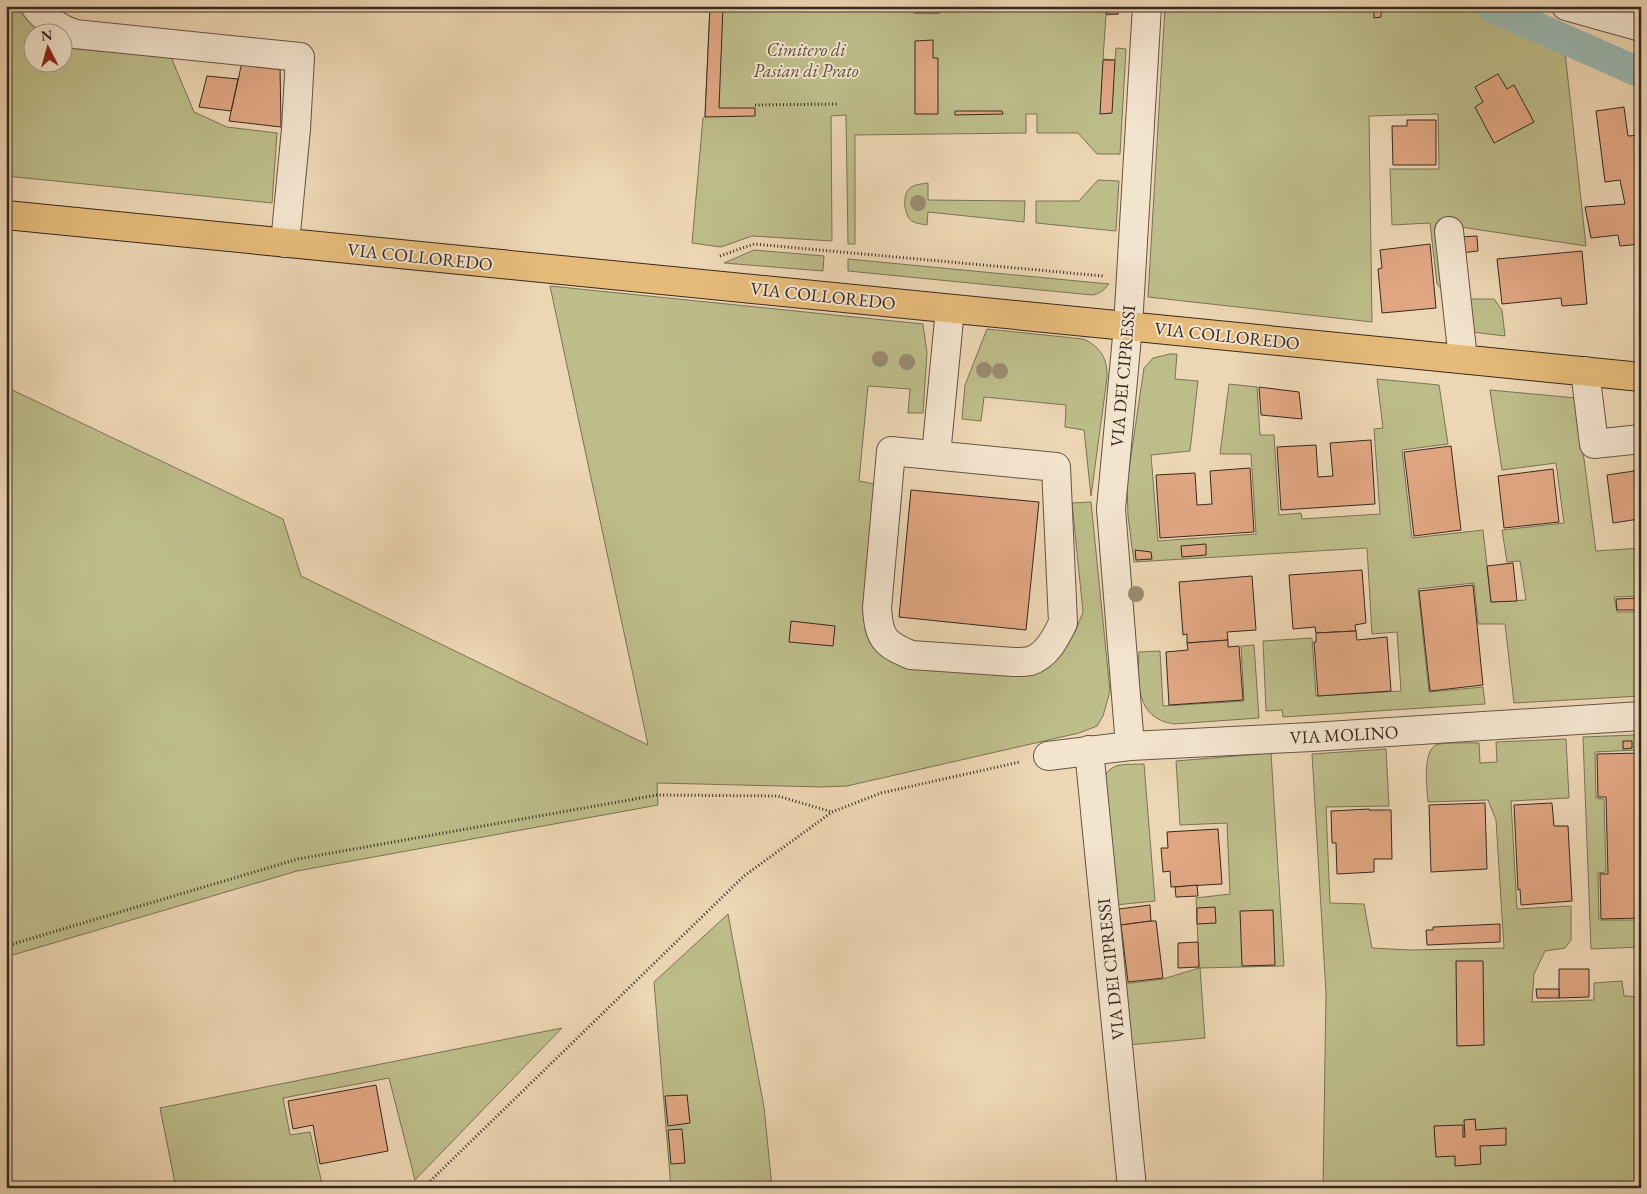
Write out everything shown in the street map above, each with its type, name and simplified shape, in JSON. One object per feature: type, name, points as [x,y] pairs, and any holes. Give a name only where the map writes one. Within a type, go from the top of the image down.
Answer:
[{"type":"main road","name":"VIA COLLOREDO","points":[[6,215],[1641,377]]},
{"type":"street","points":[[35,6],[59,28],[74,34],[300,57],[295,139],[285,243]]},
{"type":"street","name":"VIA DEI CIPRESSI","points":[[1130,746],[1111,509],[1128,326],[1147,6]]},
{"type":"street","points":[[1566,6],[1641,28]]},
{"type":"street","points":[[1449,232],[1463,359]]},
{"type":"street","points":[[936,455],[950,309]]},
{"type":"street","points":[[1585,371],[1594,444],[1641,439]]},
{"type":"street","points":[[891,451],[936,455],[1056,467],[1063,623],[1045,652],[1031,660],[1014,662],[911,655],[895,649],[884,638],[878,626],[891,451]]},
{"type":"street","name":"VIA MOLINO","points":[[1048,756],[1130,746],[1312,737],[1641,716]]},
{"type":"street","name":"VIA DEI CIPRESSI","points":[[1089,750],[1132,1188]]},
{"type":"path","points":[[756,105],[839,104]]},
{"type":"path","points":[[712,255],[722,256],[754,244],[1131,279]]},
{"type":"path","points":[[423,1188],[744,876],[832,812],[881,793],[1048,756]]},
{"type":"path","points":[[6,946],[298,859],[657,795],[778,796],[832,812]]},
{"type":"green space","points":[[6,6],[19,6],[36,22],[22,22],[22,72],[72,72],[72,48],[171,57],[194,112],[227,127],[277,133],[272,203],[6,176]]},
{"type":"green space","name":"Cimitero di Pasian di Prato","points":[[710,6],[1119,6],[1118,14],[1106,15],[1103,59],[1115,60],[1116,48],[1126,49],[1120,154],[1097,154],[1078,133],[1037,133],[1037,114],[1026,114],[1026,133],[855,135],[855,244],[848,244],[846,115],[831,116],[832,241],[752,236],[721,247],[692,243],[703,118],[705,116]]},
{"type":"green space","points":[[1165,6],[1517,6],[1542,19],[1631,54],[1641,56],[1641,87],[1565,52],[1586,246],[1461,227],[1444,292],[1437,284],[1430,223],[1392,225],[1390,169],[1439,169],[1438,114],[1369,116],[1372,322],[1148,297]]},
{"type":"green space","points":[[1098,180],[1119,181],[1116,231],[1036,223],[1036,201],[1079,201]]},
{"type":"green space","points":[[928,183],[928,200],[1025,201],[1024,222],[928,212],[927,225],[914,222],[907,215],[905,196],[913,186]]},
{"type":"green space","points":[[754,250],[824,256],[823,271],[724,263]]},
{"type":"green space","points":[[848,259],[1109,284],[1102,291],[1092,295],[848,271]]},
{"type":"green space","points":[[550,286],[923,324],[927,353],[923,413],[908,413],[910,389],[868,386],[859,481],[880,485],[876,648],[1064,649],[1075,632],[1083,612],[1072,503],[1091,502],[1110,691],[1103,716],[1097,726],[1079,733],[847,786],[657,783],[658,805],[297,871],[6,957],[6,387],[283,519],[301,576],[648,745]]},
{"type":"green space","points":[[1467,299],[1494,299],[1502,310],[1505,336],[1472,332]]},
{"type":"green space","points":[[987,329],[1083,339],[1094,345],[1102,354],[1106,365],[1107,378],[1091,496],[1084,430],[1065,427],[1066,405],[984,397],[981,421],[962,419],[965,385]]},
{"type":"green space","points":[[1177,354],[1175,379],[1198,381],[1190,451],[1151,455],[1158,541],[1256,534],[1251,454],[1220,454],[1229,384],[1257,387],[1260,435],[1274,435],[1279,515],[1301,513],[1302,519],[1380,514],[1374,429],[1383,428],[1377,379],[1439,385],[1448,444],[1402,450],[1412,538],[1483,530],[1491,602],[1526,600],[1520,561],[1507,562],[1502,530],[1564,523],[1556,463],[1502,470],[1490,390],[1576,398],[1596,551],[1641,548],[1641,596],[1614,597],[1617,612],[1641,612],[1641,696],[1514,703],[1505,624],[1478,624],[1474,583],[1418,589],[1429,692],[1483,687],[1485,704],[1283,717],[1282,710],[1266,711],[1263,641],[1312,638],[1316,696],[1401,691],[1397,632],[1372,634],[1367,548],[1134,562],[1128,516],[1127,483],[1144,368],[1153,358]]},
{"type":"green space","points":[[1254,645],[1259,718],[1174,724],[1152,715],[1146,707],[1139,687],[1139,652],[1160,651],[1163,706],[1244,701],[1241,646]]},
{"type":"green space","points":[[1635,735],[1636,750],[1595,752],[1596,798],[1604,799],[1606,872],[1598,873],[1599,920],[1641,920],[1641,947],[1591,949],[1583,737]]},
{"type":"green space","points":[[1566,739],[1569,798],[1511,801],[1517,909],[1571,906],[1571,940],[1565,948],[1545,951],[1534,974],[1532,1002],[1594,1000],[1594,983],[1622,981],[1624,996],[1641,997],[1641,1188],[1323,1188],[1326,993],[1312,754],[1386,749],[1389,806],[1326,807],[1330,903],[1364,904],[1372,948],[1411,950],[1504,948],[1496,820],[1488,800],[1428,802],[1426,771],[1429,755],[1432,749],[1439,744],[1479,743],[1480,763],[1497,762],[1496,742]]},
{"type":"green space","points":[[1271,753],[1284,966],[1200,968],[1205,1038],[1128,1045],[1123,984],[1163,979],[1199,968],[1196,898],[1230,894],[1227,823],[1180,825],[1176,761]]},
{"type":"green space","points":[[1144,764],[1155,901],[1115,905],[1104,778],[1116,766]]},
{"type":"green space","points":[[728,914],[764,1107],[772,1188],[671,1188],[654,982]]},
{"type":"green space","points":[[562,1028],[415,1180],[389,1078],[283,1098],[290,1135],[310,1132],[323,1188],[176,1188],[160,1108]]},
{"type":"building","points":[[710,6],[723,6],[719,108],[755,108],[755,116],[705,117]]},
{"type":"building","points":[[914,6],[939,6],[939,13],[914,13]]},
{"type":"building","points":[[1106,6],[1119,6],[1118,14],[1106,14]]},
{"type":"building","points":[[1374,6],[1381,6],[1381,17],[1374,18]]},
{"type":"building","points":[[933,40],[933,58],[938,58],[938,114],[915,114],[915,41]]},
{"type":"building","points":[[1103,60],[1115,60],[1112,113],[1100,114]]},
{"type":"building","points":[[242,62],[280,66],[281,127],[229,121]]},
{"type":"building","points":[[1498,74],[1507,89],[1514,85],[1534,122],[1494,143],[1475,107],[1483,102],[1475,87]]},
{"type":"building","points":[[207,76],[238,79],[231,111],[199,107]]},
{"type":"building","points":[[1624,107],[1628,136],[1641,135],[1641,244],[1620,246],[1618,235],[1591,238],[1585,207],[1625,204],[1620,180],[1605,182],[1596,111]]},
{"type":"building","points":[[955,111],[1002,111],[1003,114],[955,115]]},
{"type":"building","points":[[1407,120],[1436,120],[1436,165],[1393,165],[1392,126],[1407,126]]},
{"type":"building","points":[[1477,236],[1478,251],[1461,253],[1459,237]]},
{"type":"building","points":[[1430,244],[1436,308],[1382,313],[1378,269],[1382,268],[1380,250]]},
{"type":"building","points":[[1582,251],[1587,304],[1562,306],[1561,298],[1502,304],[1497,259]]},
{"type":"building","points":[[1259,387],[1299,392],[1302,419],[1261,415]]},
{"type":"building","points":[[1371,440],[1375,504],[1281,510],[1277,447],[1316,445],[1318,477],[1333,476],[1330,443]]},
{"type":"building","points":[[1451,446],[1461,530],[1414,536],[1404,452]]},
{"type":"building","points":[[1250,468],[1254,532],[1160,538],[1156,475],[1195,473],[1197,505],[1212,504],[1210,471]]},
{"type":"building","points":[[1553,469],[1559,522],[1504,528],[1498,476]]},
{"type":"building","points":[[1641,470],[1641,522],[1639,519],[1613,523],[1607,475]]},
{"type":"building","points":[[911,490],[1039,502],[1026,630],[899,617]]},
{"type":"building","points":[[1206,544],[1206,555],[1182,557],[1181,546]]},
{"type":"building","points":[[1135,550],[1151,552],[1152,559],[1136,560]]},
{"type":"building","points":[[1513,563],[1517,601],[1491,602],[1487,566]]},
{"type":"building","points":[[1362,570],[1366,623],[1355,625],[1356,631],[1316,633],[1315,627],[1293,629],[1289,575]]},
{"type":"building","points":[[1252,576],[1256,630],[1227,632],[1228,640],[1187,643],[1187,634],[1183,635],[1179,582]]},
{"type":"building","points":[[1473,585],[1483,685],[1430,691],[1419,591]]},
{"type":"building","points":[[1641,598],[1641,610],[1617,610],[1616,599]]},
{"type":"building","points":[[791,621],[835,626],[833,646],[789,642]]},
{"type":"building","points":[[1356,631],[1357,640],[1387,637],[1391,691],[1318,696],[1314,642],[1316,642],[1316,633]]},
{"type":"building","points":[[1228,640],[1228,647],[1239,646],[1243,700],[1169,705],[1166,652],[1188,650],[1187,643]]},
{"type":"building","points":[[1623,741],[1632,741],[1632,748],[1623,749]]},
{"type":"building","points":[[1640,753],[1641,918],[1601,919],[1600,874],[1608,874],[1606,797],[1598,797],[1597,754]]},
{"type":"building","points":[[1485,803],[1487,869],[1431,872],[1429,805]]},
{"type":"building","points":[[1552,803],[1554,826],[1568,826],[1572,901],[1521,905],[1520,889],[1518,890],[1514,805]]},
{"type":"building","points":[[1391,810],[1392,859],[1374,859],[1374,872],[1337,874],[1336,843],[1332,843],[1331,811]]},
{"type":"building","points":[[1218,829],[1222,884],[1171,887],[1170,871],[1163,872],[1161,848],[1168,848],[1167,832]]},
{"type":"building","points":[[1197,885],[1198,896],[1176,897],[1175,887]]},
{"type":"building","points":[[1150,905],[1151,921],[1121,925],[1119,909]]},
{"type":"building","points":[[1215,907],[1216,923],[1197,924],[1197,908]]},
{"type":"building","points":[[1273,910],[1275,965],[1242,966],[1240,911]]},
{"type":"building","points":[[1156,921],[1163,978],[1128,982],[1121,925]]},
{"type":"building","points":[[1500,924],[1500,942],[1427,945],[1426,930],[1433,930],[1433,927]]},
{"type":"building","points":[[1198,942],[1199,967],[1178,968],[1178,943]]},
{"type":"building","points":[[1456,961],[1483,961],[1484,1045],[1457,1046]]},
{"type":"building","points":[[1559,969],[1589,969],[1589,997],[1559,998]]},
{"type":"building","points":[[1536,989],[1559,989],[1559,998],[1537,998]]},
{"type":"building","points":[[376,1085],[388,1151],[320,1164],[313,1125],[293,1129],[288,1101]]},
{"type":"building","points":[[687,1095],[690,1123],[668,1126],[665,1096]]},
{"type":"building","points":[[1475,1119],[1476,1130],[1506,1128],[1506,1145],[1480,1146],[1481,1164],[1455,1166],[1455,1156],[1436,1157],[1434,1126],[1463,1125],[1463,1137],[1465,1137],[1464,1120]]},
{"type":"building","points":[[682,1129],[685,1163],[671,1164],[668,1130]]},
{"type":"waterway","points":[[1489,6],[1641,73]]}]
